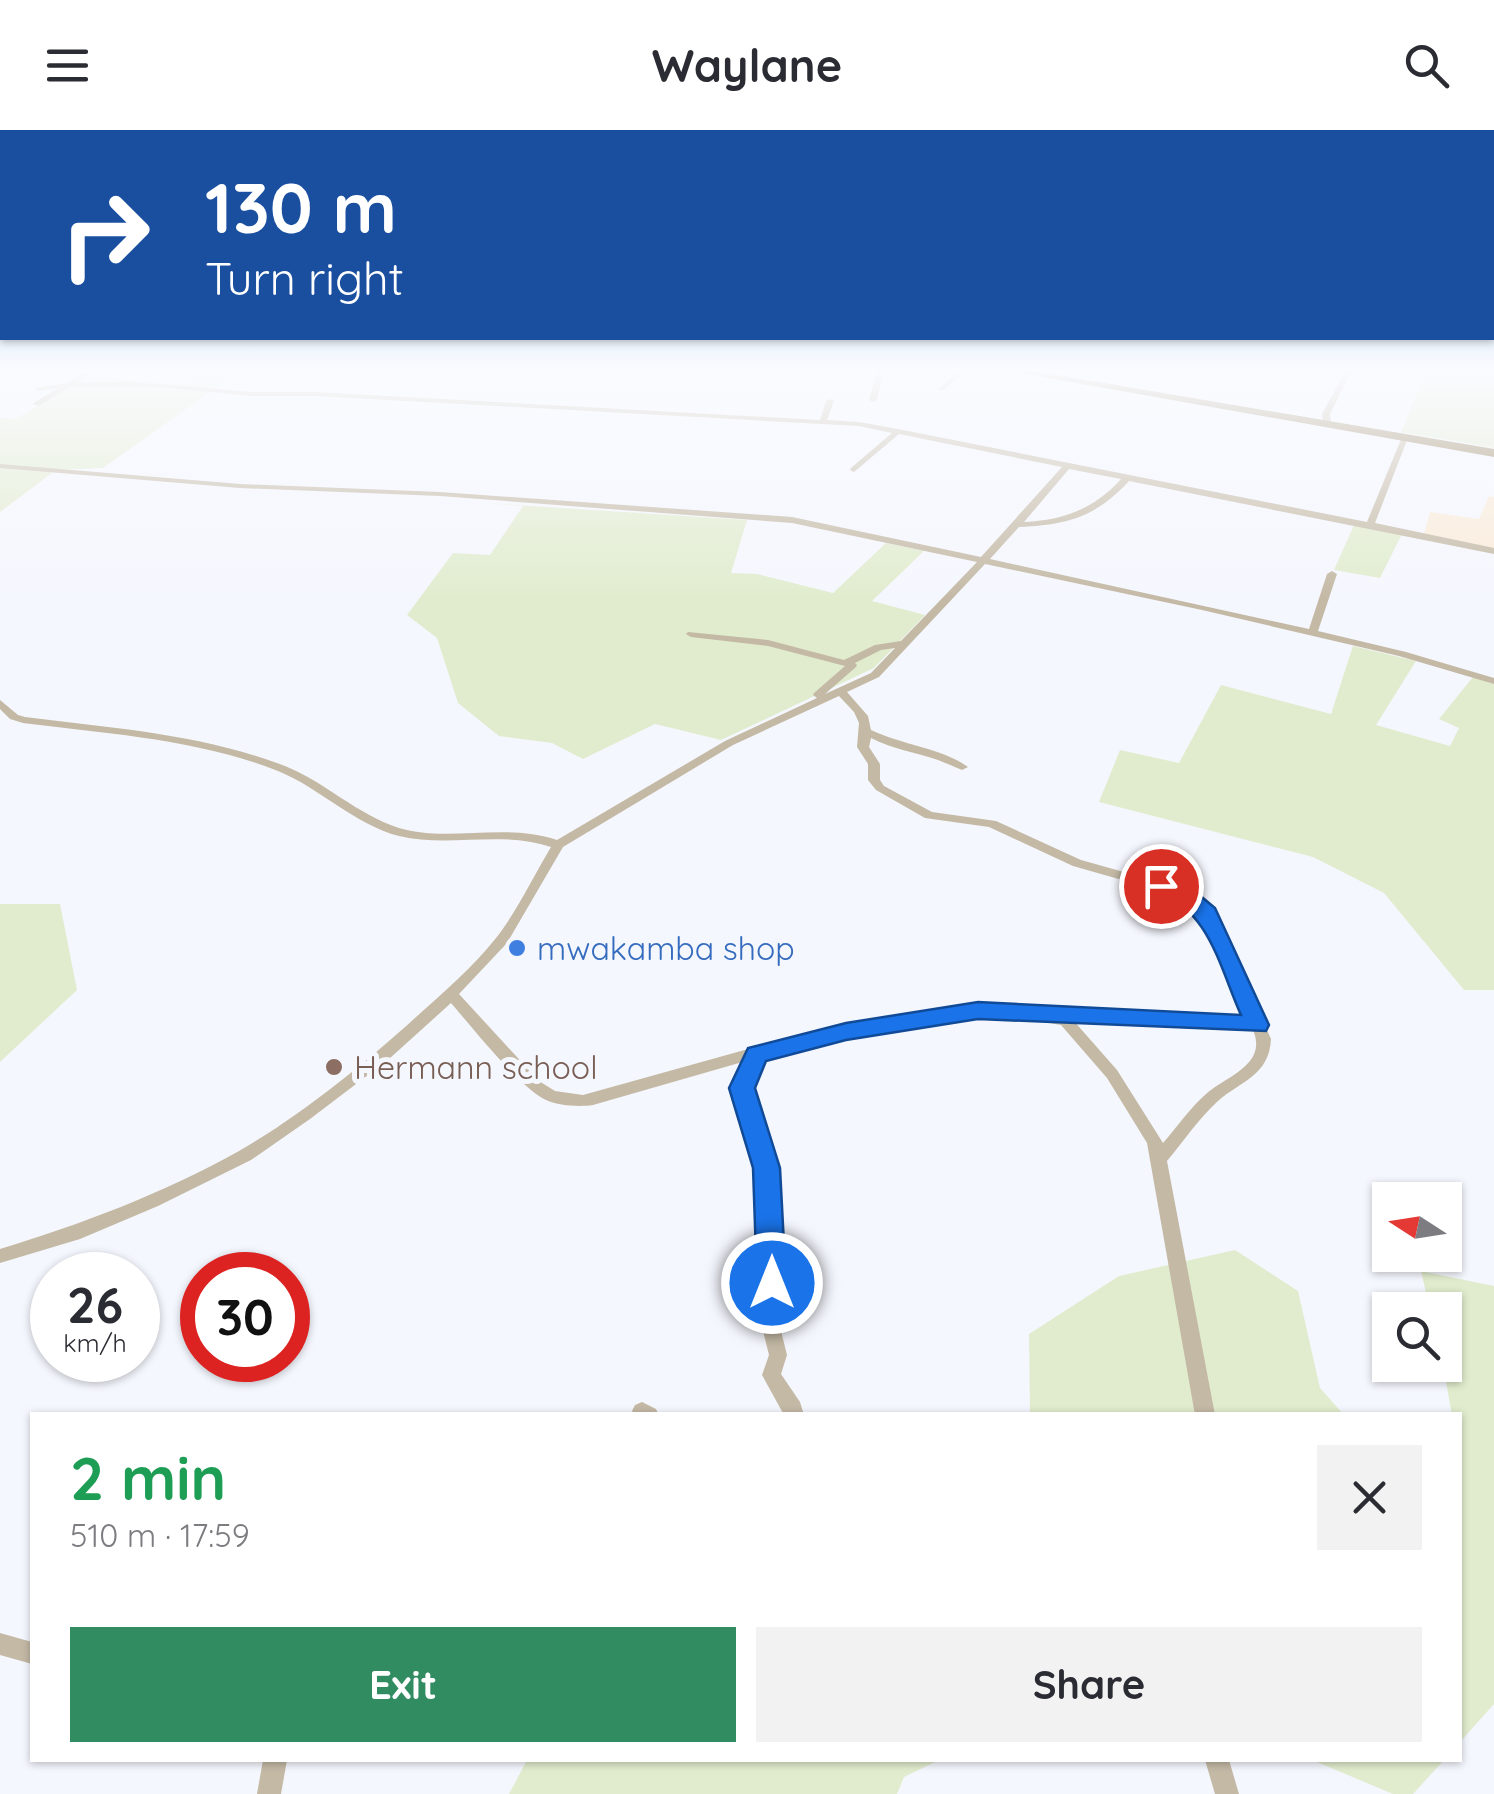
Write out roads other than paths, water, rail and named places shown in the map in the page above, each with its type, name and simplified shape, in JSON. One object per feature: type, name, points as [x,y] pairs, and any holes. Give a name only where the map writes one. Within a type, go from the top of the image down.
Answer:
[{"type":"main road","points":[[1451,446],[1494,454]]},
{"type":"street","points":[[854,470],[881,446]]},
{"type":"street","points":[[971,446],[1494,551]]},
{"type":"street","points":[[1370,525],[1402,446]]},
{"type":"street","points":[[0,1256],[74,1234],[245,1155],[365,1070],[451,994],[502,940],[558,845],[658,782],[801,708],[876,675],[1068,465]]},
{"type":"street","points":[[0,466],[240,486],[440,494],[779,519],[1313,633],[1494,681]]},
{"type":"street","points":[[1017,525],[1059,521],[1103,506],[1126,479]]},
{"type":"street","points":[[1313,633],[1332,574]]},
{"type":"street","points":[[691,634],[768,644],[852,665],[801,708]]},
{"type":"street","points":[[848,662],[879,646],[906,644]]},
{"type":"street","points":[[841,692],[866,717],[868,732],[863,747],[874,764],[874,780],[880,788],[928,815],[992,824],[1077,863],[1183,893],[1207,914],[1264,1039],[1263,1053],[1252,1070],[1211,1098],[1160,1158]]},
{"type":"street","points":[[0,703],[14,717],[24,720],[164,736],[250,758],[287,771],[394,830],[438,837],[507,834],[544,838],[558,845]]},
{"type":"street","points":[[868,732],[891,747],[962,766]]},
{"type":"street","points":[[451,994],[521,1072],[551,1096],[583,1100],[603,1098],[846,1032],[964,1012],[1121,1015],[1258,1025]]},
{"type":"street","points":[[1038,1016],[1066,1021],[1087,1044],[1136,1107],[1160,1158],[1174,1257],[1204,1412]]},
{"type":"street","points":[[757,1054],[742,1088],[766,1168],[773,1335],[778,1356],[771,1375],[794,1412]]},
{"type":"street","points":[[0,1644],[30,1652]]},
{"type":"street","points":[[269,1794],[275,1762]]},
{"type":"street","points":[[1218,1762],[1227,1794]]},
{"type":"place","name":"mwakamba shop","points":[[517,948]]},
{"type":"place","name":"Hermann school","points":[[334,1067]]}]
